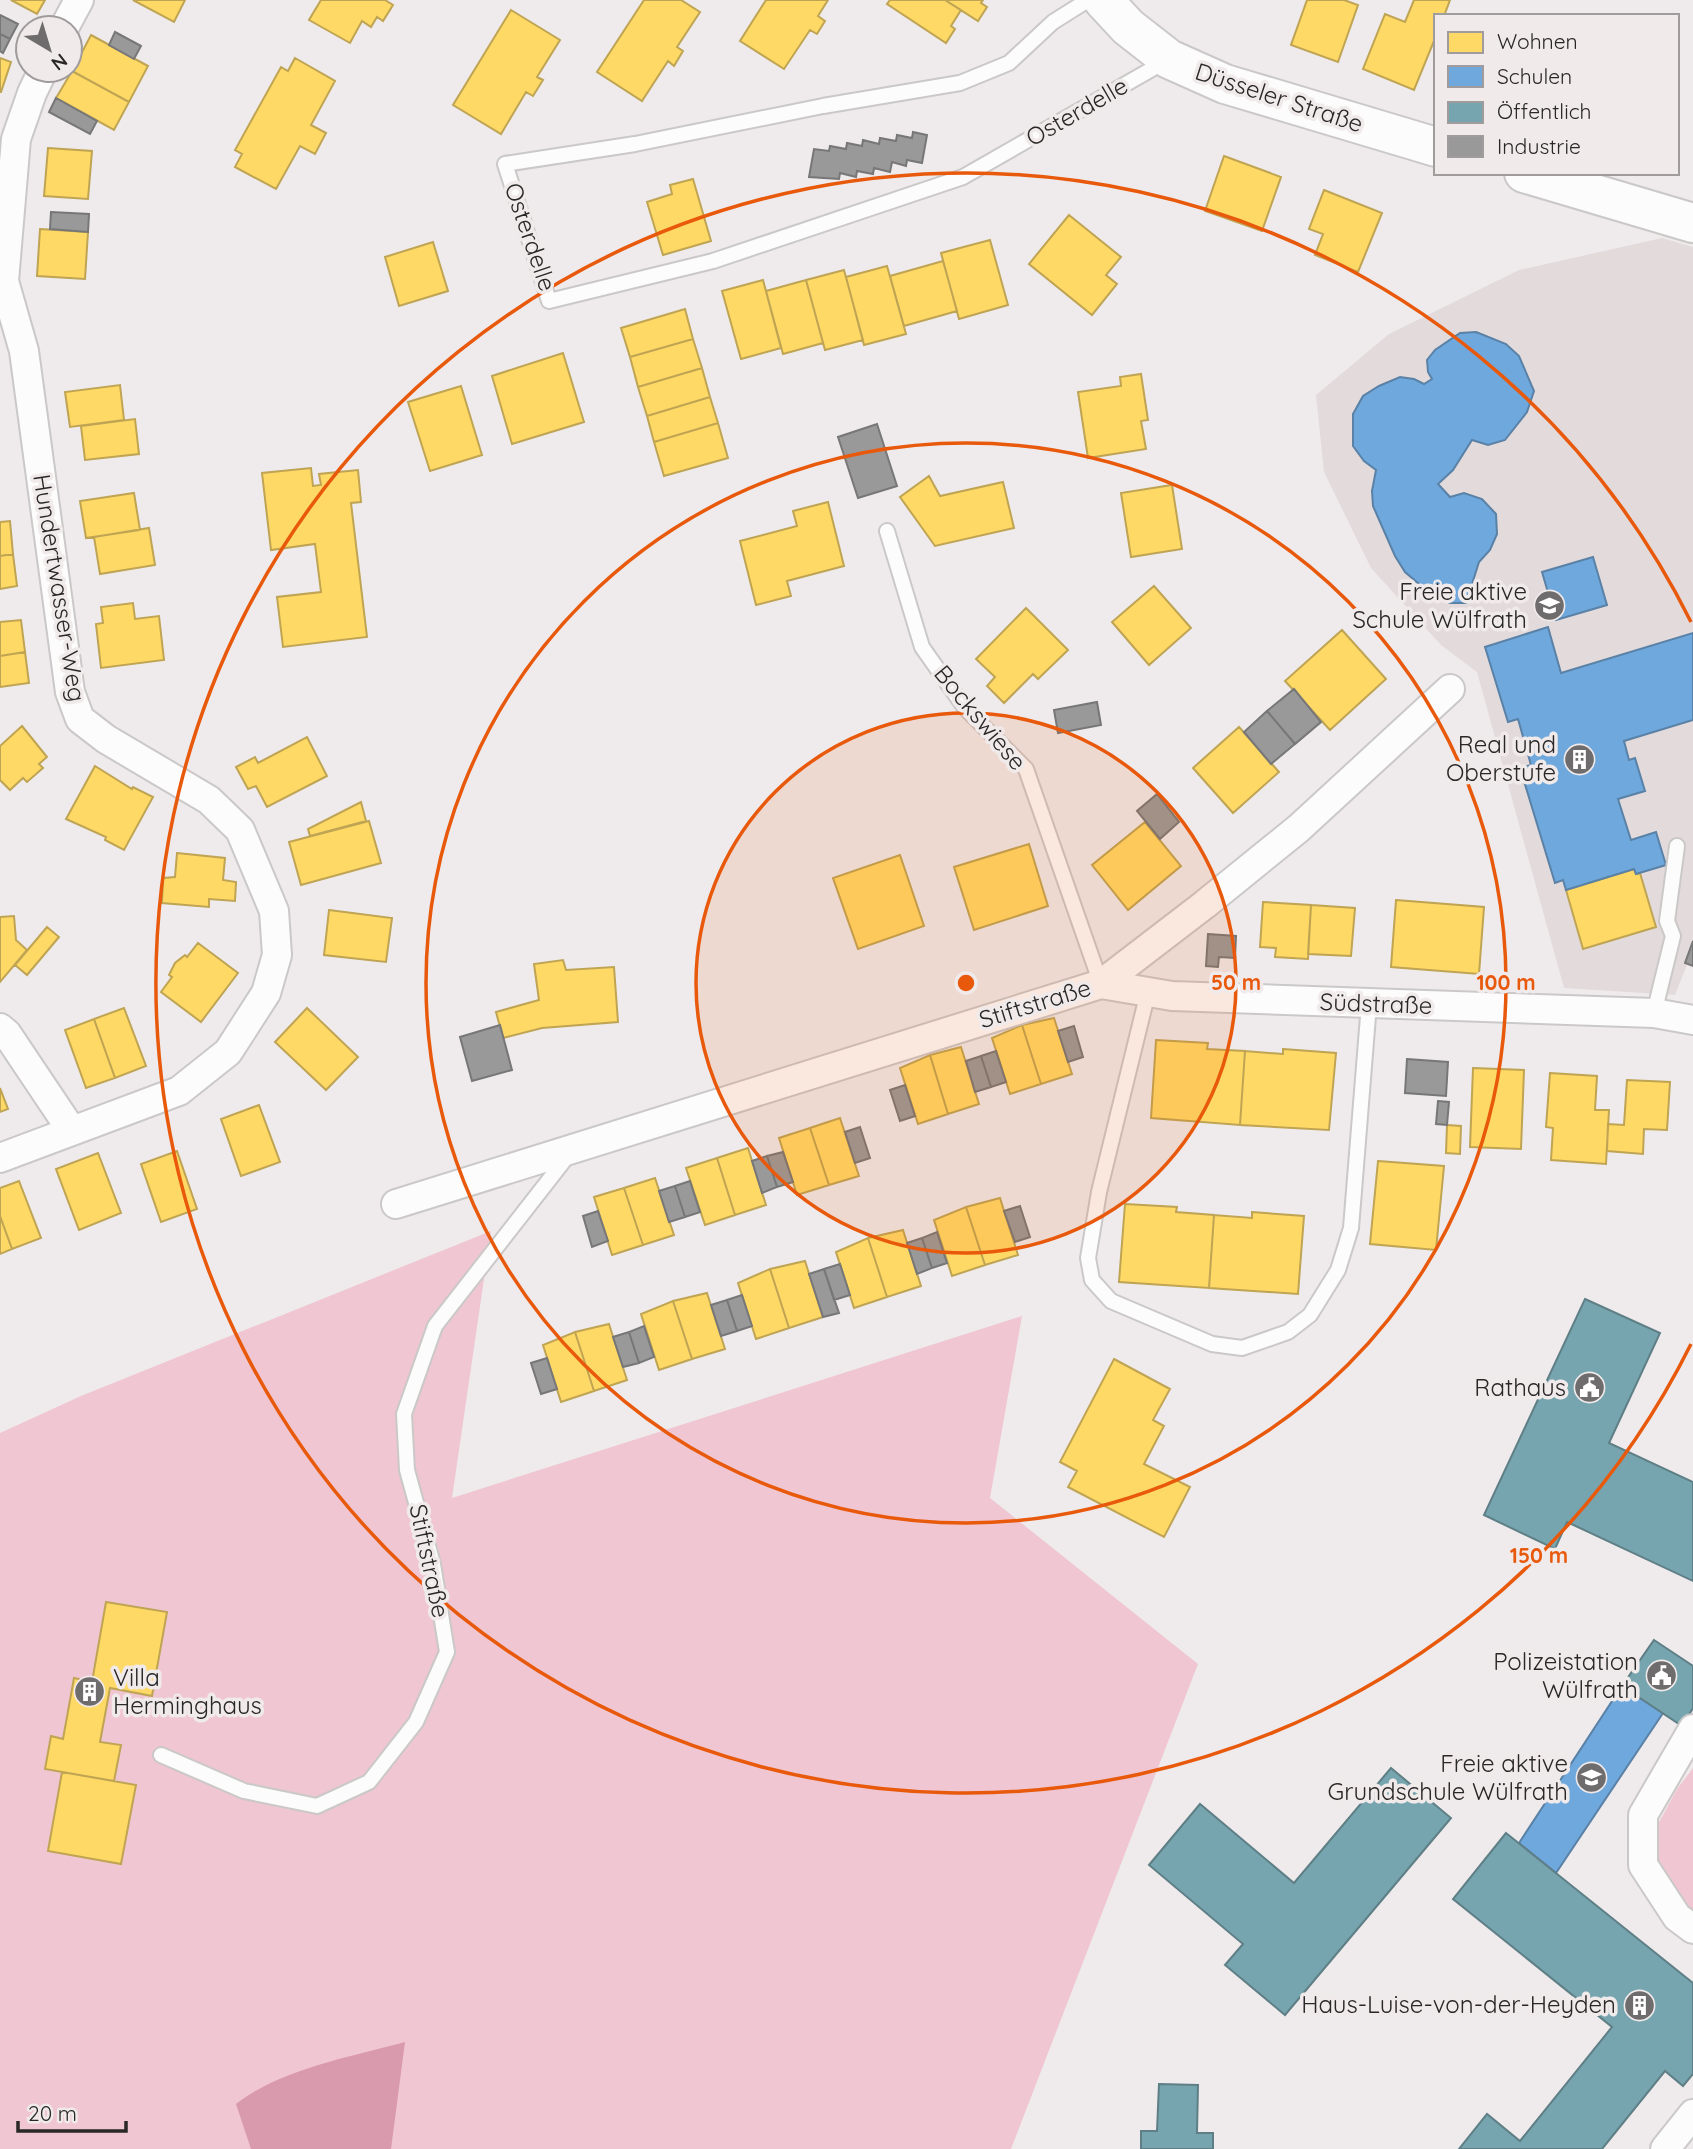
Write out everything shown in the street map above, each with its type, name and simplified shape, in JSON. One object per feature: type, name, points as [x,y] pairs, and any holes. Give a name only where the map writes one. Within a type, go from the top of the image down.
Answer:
[{"type":"main road","name":"Düsseler Straße","points":[[1103,0],[1128,27],[1169,59],[1225,84],[1434,146]]},
{"type":"main road","points":[[1531,175],[1693,223]]},
{"type":"street","name":"Hundertwasser-Weg","points":[[0,1158],[179,1091],[228,1052],[266,993],[277,956],[274,911],[240,830],[209,800],[106,739],[80,719],[70,692],[24,351],[4,281],[16,138],[36,84]]},
{"type":"street","name":"Stiftstraße","points":[[396,1204],[1101,984],[1298,828],[1450,689]]},
{"type":"street","name":"Südstraße","points":[[1101,984],[1172,996],[1654,1013],[1693,1020]]},
{"type":"street","points":[[0,1028],[7,1034],[72,1131]]},
{"type":"street","points":[[1693,1729],[1643,1815],[1643,1865],[1677,1917],[1693,1929]]},
{"type":"street","points":[[1665,2149],[1693,2114]]},
{"type":"lane","name":"Osterdelle","points":[[1088,0],[1053,22],[1009,64],[960,83],[823,106],[635,144],[505,164],[549,301],[713,261],[963,177],[1169,59]]},
{"type":"lane","name":"Bockswiese","points":[[887,531],[922,647],[965,708],[1026,769],[1101,984]]},
{"type":"lane","points":[[1654,1013],[1673,936],[1667,921],[1676,846]]},
{"type":"lane","points":[[1148,992],[1099,1192],[1087,1258],[1092,1280],[1111,1301],[1212,1344],[1241,1348],[1288,1332],[1310,1315],[1338,1270],[1351,1228],[1369,1003]]},
{"type":"lane","name":"Stiftstraße","points":[[160,1755],[244,1791],[317,1806],[369,1782],[416,1722],[447,1652],[433,1564],[407,1470],[404,1414],[435,1326],[573,1149]]},
{"type":"shaded area","name":"Freie aktive Schule Wülfrath","points":[[1662,238],[1693,247],[1693,950],[1675,995],[1564,988],[1477,672],[1441,645],[1371,568],[1324,472],[1316,395],[1389,334],[1519,270]]},
{"type":"shaded area","points":[[491,1231],[452,1498],[1022,1316],[990,1498],[1198,1664],[1011,2149],[0,2149],[0,1433],[81,1396]]},
{"type":"shaded area","points":[[1693,1768],[1693,1917],[1657,1865],[1657,1826],[1677,1789]]},
{"type":"shaded area","points":[[405,2042],[391,2149],[251,2149],[236,2104],[254,2092],[295,2073]]},
{"type":"building: Wohnen","points":[[11,0],[45,0],[37,14]]},
{"type":"building: Wohnen","points":[[133,0],[185,0],[174,22]]},
{"type":"building: Wohnen","points":[[321,0],[385,0],[393,5],[383,21],[377,17],[371,27],[362,21],[350,43],[309,20]]},
{"type":"building: Wohnen","points":[[644,0],[681,0],[700,12],[677,47],[683,51],[674,66],[668,61],[642,101],[597,72]]},
{"type":"building: Wohnen","points":[[766,0],[828,0],[818,16],[825,21],[817,34],[810,30],[784,69],[740,41]]},
{"type":"building: Wohnen","points":[[890,0],[945,0],[961,10],[951,26],[955,29],[946,43],[887,4]]},
{"type":"building: Wohnen","points":[[945,0],[983,0],[981,3],[987,7],[978,21]]},
{"type":"building: Wohnen","points":[[1307,0],[1344,0],[1358,5],[1338,62],[1291,45]]},
{"type":"building: Wohnen","points":[[1414,0],[1450,0],[1445,14],[1434,14],[1434,41],[1414,90],[1363,69],[1385,14],[1405,22]]},
{"type":"building: Wohnen","points":[[511,10],[560,40],[537,77],[543,80],[533,96],[526,92],[501,134],[453,105]]},
{"type":"building: Wohnen","points":[[91,35],[148,66],[129,102],[84,78],[84,48]]},
{"type":"building: Wohnen","points":[[0,58],[11,62],[1,92],[0,92]]},
{"type":"building: Wohnen","points":[[295,58],[335,81],[311,125],[326,133],[315,154],[300,146],[276,189],[235,167],[242,154],[235,150],[281,67],[288,71]]},
{"type":"building: Wohnen","points":[[84,78],[129,102],[114,130],[56,98],[64,84],[84,84]]},
{"type":"building: Wohnen","points":[[48,148],[92,151],[88,199],[44,196]]},
{"type":"building: Wohnen","points":[[1224,156],[1281,177],[1262,231],[1205,211]]},
{"type":"building: Wohnen","points":[[693,179],[711,241],[663,255],[647,202],[672,194],[670,185]]},
{"type":"building: Wohnen","points":[[1324,190],[1382,213],[1358,272],[1315,255],[1323,234],[1309,229]]},
{"type":"building: Wohnen","points":[[1069,215],[1121,257],[1106,275],[1117,284],[1092,315],[1029,264]]},
{"type":"building: Wohnen","points":[[40,229],[88,232],[85,279],[37,276]]},
{"type":"building: Wohnen","points":[[990,240],[1008,305],[959,319],[941,253]]},
{"type":"building: Wohnen","points":[[433,242],[448,291],[399,306],[385,257]]},
{"type":"building: Wohnen","points":[[943,261],[957,311],[904,326],[890,276]]},
{"type":"building: Wohnen","points":[[887,266],[906,334],[864,345],[846,277]]},
{"type":"building: Wohnen","points":[[844,270],[863,340],[825,350],[806,280]]},
{"type":"building: Wohnen","points":[[763,280],[781,348],[741,359],[722,291]]},
{"type":"building: Wohnen","points":[[806,280],[823,343],[783,354],[766,291]]},
{"type":"building: Wohnen","points":[[685,309],[693,339],[630,357],[621,328]]},
{"type":"building: Wohnen","points":[[693,339],[702,368],[638,387],[630,357]]},
{"type":"building: Wohnen","points":[[563,353],[584,422],[512,444],[492,376]]},
{"type":"building: Wohnen","points":[[702,368],[710,397],[647,416],[638,387]]},
{"type":"building: Wohnen","points":[[1141,374],[1148,420],[1141,421],[1146,449],[1088,458],[1078,392],[1121,386],[1120,377]]},
{"type":"building: Wohnen","points":[[120,385],[124,420],[70,427],[65,392]]},
{"type":"building: Wohnen","points":[[461,386],[482,455],[430,471],[408,402]]},
{"type":"building: Wohnen","points":[[710,397],[718,423],[654,442],[647,416]]},
{"type":"building: Wohnen","points":[[135,419],[139,454],[85,460],[81,426]]},
{"type":"building: Wohnen","points":[[718,423],[728,458],[664,476],[654,442]]},
{"type":"building: Wohnen","points":[[311,468],[313,486],[321,485],[319,474],[358,470],[361,502],[351,503],[367,637],[283,647],[277,597],[321,592],[315,544],[271,550],[262,473]]},
{"type":"building: Wohnen","points":[[929,476],[940,496],[1003,482],[1014,528],[935,546],[900,497]]},
{"type":"building: Wohnen","points":[[1172,485],[1182,549],[1131,557],[1121,493]]},
{"type":"building: Wohnen","points":[[134,493],[140,530],[86,538],[80,501]]},
{"type":"building: Wohnen","points":[[828,502],[844,566],[787,581],[791,596],[756,605],[740,541],[797,526],[793,511]]},
{"type":"building: Wohnen","points":[[10,521],[13,554],[0,556],[0,522]]},
{"type":"building: Wohnen","points":[[149,528],[155,565],[100,574],[94,537]]},
{"type":"building: Wohnen","points":[[13,554],[17,586],[0,589],[0,556]]},
{"type":"building: Wohnen","points":[[1154,586],[1191,628],[1149,665],[1112,622]]},
{"type":"building: Wohnen","points":[[133,603],[135,619],[159,616],[164,660],[101,668],[96,624],[103,623],[101,607]]},
{"type":"building: Wohnen","points":[[1026,608],[1068,650],[1038,679],[1033,674],[1004,703],[987,686],[995,677],[976,659]]},
{"type":"building: Wohnen","points":[[21,620],[25,652],[0,656],[0,622]]},
{"type":"building: Wohnen","points":[[1342,630],[1386,679],[1330,730],[1285,681]]},
{"type":"building: Wohnen","points":[[25,652],[29,683],[0,687],[0,656]]},
{"type":"building: Wohnen","points":[[22,726],[47,757],[39,764],[43,768],[27,782],[23,778],[10,790],[0,780],[0,746]]},
{"type":"building: Wohnen","points":[[1239,727],[1279,772],[1233,813],[1193,768]]},
{"type":"building: Wohnen","points":[[307,737],[327,776],[267,807],[256,786],[248,789],[236,767],[255,757],[258,763]]},
{"type":"building: Wohnen","points":[[95,766],[132,789],[133,787],[153,797],[124,850],[105,840],[106,837],[66,819]]},
{"type":"building: Wohnen","points":[[361,802],[366,821],[310,836],[308,829]]},
{"type":"building: Wohnen","points":[[369,821],[381,863],[301,885],[289,842]]},
{"type":"building: Wohnen","points":[[1145,822],[1181,866],[1128,910],[1092,865]]},
{"type":"building: Wohnen","points":[[1029,844],[1048,906],[974,930],[954,867]]},
{"type":"building: Wohnen","points":[[177,853],[225,858],[223,880],[236,882],[235,901],[209,899],[209,907],[162,903],[163,878],[175,877]]},
{"type":"building: Wohnen","points":[[900,855],[924,926],[858,949],[833,878]]},
{"type":"building: Wohnen","points":[[1634,869],[1636,874],[1640,873],[1656,927],[1583,949],[1566,890]]},
{"type":"building: Wohnen","points":[[1396,900],[1484,907],[1479,974],[1391,967]]},
{"type":"building: Wohnen","points":[[1263,902],[1311,905],[1308,959],[1275,957],[1276,948],[1260,947]]},
{"type":"building: Wohnen","points":[[1311,905],[1355,908],[1351,956],[1308,954]]},
{"type":"building: Wohnen","points":[[329,910],[392,918],[386,962],[324,955]]},
{"type":"building: Wohnen","points":[[14,916],[16,940],[27,950],[0,982],[0,917]]},
{"type":"building: Wohnen","points":[[47,927],[59,937],[27,975],[15,965]]},
{"type":"building: Wohnen","points":[[198,943],[238,973],[201,1022],[161,992],[172,977],[169,975],[175,963],[185,955],[187,957]]},
{"type":"building: Wohnen","points":[[563,960],[566,970],[614,967],[618,1022],[542,1028],[503,1038],[496,1012],[539,1000],[534,964]]},
{"type":"building: Wohnen","points":[[124,1008],[146,1066],[115,1078],[94,1019]]},
{"type":"building: Wohnen","points":[[307,1008],[358,1057],[326,1090],[275,1042]]},
{"type":"building: Wohnen","points":[[1054,1018],[1072,1074],[1041,1084],[1022,1025]]},
{"type":"building: Wohnen","points":[[94,1019],[115,1078],[86,1088],[65,1030]]},
{"type":"building: Wohnen","points":[[1022,1025],[1041,1084],[1010,1094],[992,1038]]},
{"type":"building: Wohnen","points":[[1156,1040],[1208,1043],[1207,1049],[1245,1051],[1240,1125],[1151,1118]]},
{"type":"building: Wohnen","points":[[961,1047],[979,1104],[948,1114],[930,1055]]},
{"type":"building: Wohnen","points":[[1283,1049],[1336,1053],[1329,1130],[1240,1125],[1245,1051],[1283,1054]]},
{"type":"building: Wohnen","points":[[930,1055],[948,1114],[918,1124],[900,1068]]},
{"type":"building: Wohnen","points":[[1473,1068],[1524,1070],[1521,1149],[1470,1147]]},
{"type":"building: Wohnen","points":[[1550,1073],[1597,1076],[1595,1110],[1609,1110],[1606,1164],[1551,1160],[1553,1128],[1546,1127]]},
{"type":"building: Wohnen","points":[[1627,1080],[1670,1082],[1667,1130],[1644,1129],[1643,1154],[1607,1151],[1608,1124],[1624,1125]]},
{"type":"building: Wohnen","points":[[0,1088],[8,1109],[0,1112]]},
{"type":"building: Wohnen","points":[[259,1105],[280,1162],[241,1176],[221,1119]]},
{"type":"building: Wohnen","points":[[840,1118],[859,1176],[829,1185],[810,1128]]},
{"type":"building: Wohnen","points":[[1447,1125],[1461,1126],[1460,1154],[1446,1153]]},
{"type":"building: Wohnen","points":[[810,1128],[829,1185],[797,1195],[779,1138]]},
{"type":"building: Wohnen","points":[[748,1148],[766,1205],[735,1215],[717,1158]]},
{"type":"building: Wohnen","points":[[177,1151],[197,1209],[161,1222],[141,1164]]},
{"type":"building: Wohnen","points":[[98,1153],[121,1213],[79,1230],[56,1169]]},
{"type":"building: Wohnen","points":[[717,1158],[735,1215],[705,1225],[686,1168]]},
{"type":"building: Wohnen","points":[[1378,1161],[1444,1166],[1436,1250],[1370,1244]]},
{"type":"building: Wohnen","points":[[655,1178],[674,1235],[643,1245],[624,1188]]},
{"type":"building: Wohnen","points":[[19,1181],[41,1238],[12,1249],[0,1216],[0,1188]]},
{"type":"building: Wohnen","points":[[624,1188],[643,1245],[612,1255],[594,1197]]},
{"type":"building: Wohnen","points":[[1000,1198],[1018,1255],[985,1265],[966,1207]]},
{"type":"building: Wohnen","points":[[1125,1204],[1177,1207],[1176,1212],[1214,1215],[1209,1288],[1119,1282]]},
{"type":"building: Wohnen","points":[[966,1207],[985,1265],[952,1276],[934,1220]]},
{"type":"building: Wohnen","points":[[1252,1212],[1304,1216],[1298,1294],[1209,1288],[1214,1215],[1252,1218]]},
{"type":"building: Wohnen","points":[[0,1216],[12,1249],[0,1254]]},
{"type":"building: Wohnen","points":[[903,1230],[921,1286],[887,1297],[868,1238]]},
{"type":"building: Wohnen","points":[[868,1238],[887,1297],[854,1308],[836,1252]]},
{"type":"building: Wohnen","points":[[805,1261],[823,1317],[789,1328],[770,1269]]},
{"type":"building: Wohnen","points":[[770,1269],[789,1328],[756,1339],[738,1283]]},
{"type":"building: Wohnen","points":[[707,1293],[725,1349],[692,1359],[673,1301]]},
{"type":"building: Wohnen","points":[[673,1301],[692,1359],[659,1370],[641,1314]]},
{"type":"building: Wohnen","points":[[609,1324],[627,1380],[594,1391],[575,1332]]},
{"type":"building: Wohnen","points":[[575,1332],[594,1391],[561,1402],[543,1345]]},
{"type":"building: Wohnen","points":[[1114,1359],[1170,1389],[1153,1420],[1164,1426],[1144,1464],[1190,1487],[1164,1537],[1068,1487],[1077,1471],[1060,1462]]},
{"type":"building: Wohnen","name":"Villa Herminghaus","points":[[106,1602],[167,1612],[152,1696],[110,1688],[100,1742],[121,1745],[114,1781],[45,1769],[51,1736],[63,1739],[74,1678],[92,1682]]},
{"type":"building: Wohnen","points":[[62,1772],[136,1785],[121,1864],[48,1851]]},
{"type":"building: Schulen","points":[[1476,332],[1506,344],[1519,356],[1534,391],[1527,412],[1505,440],[1488,445],[1472,440],[1453,470],[1438,484],[1450,497],[1464,493],[1482,499],[1496,514],[1497,534],[1490,550],[1479,562],[1466,603],[1450,603],[1419,584],[1405,572],[1395,556],[1373,506],[1372,491],[1376,470],[1364,461],[1353,446],[1353,414],[1363,396],[1379,386],[1400,377],[1424,384],[1432,379],[1427,360],[1435,350],[1460,333]]},
{"type":"building: Schulen","points":[[1593,557],[1607,605],[1556,620],[1542,572]]},
{"type":"building: Schulen","name":"Real und Oberstufe","points":[[1548,627],[1561,673],[1693,633],[1693,720],[1624,741],[1629,760],[1635,758],[1645,791],[1618,799],[1631,840],[1656,832],[1666,865],[1636,874],[1634,869],[1566,890],[1563,880],[1555,883],[1520,768],[1531,765],[1518,719],[1508,722],[1485,647]]},
{"type":"building: Schulen","name":"Freie aktive Grundschule Wülfrath","points":[[1622,1686],[1663,1713],[1556,1873],[1519,1843]]},
{"type":"building: Öffentlich","name":"Rathaus","points":[[1585,1299],[1660,1333],[1609,1443],[1693,1482],[1693,1581],[1567,1522],[1555,1549],[1484,1515]]},
{"type":"building: Öffentlich","name":"Polizeistation Wülfrath","points":[[1654,1640],[1693,1666],[1693,1708],[1682,1726],[1622,1686]]},
{"type":"building: Öffentlich","points":[[1391,1768],[1451,1818],[1285,2015],[1225,1965],[1243,1944],[1149,1865],[1200,1804],[1294,1883]]},
{"type":"building: Öffentlich","name":"Haus-Luise-von-der-Heyden","points":[[1506,1833],[1693,1983],[1693,2074],[1683,2086],[1665,2071],[1602,2149],[1459,2149],[1487,2114],[1520,2141],[1612,2027],[1453,1899]]},
{"type":"building: Öffentlich","points":[[1159,2084],[1198,2085],[1197,2133],[1213,2133],[1213,2149],[1141,2149],[1141,2131],[1157,2131]]},
{"type":"building: Industrie","points":[[0,15],[14,22],[14,32],[10,39],[0,34]]},
{"type":"building: Industrie","points":[[115,32],[141,46],[134,59],[109,45]]},
{"type":"building: Industrie","points":[[0,34],[10,39],[3,53],[0,51]]},
{"type":"building: Industrie","points":[[56,98],[97,121],[90,134],[49,112]]},
{"type":"building: Industrie","points":[[913,132],[927,135],[922,163],[907,160],[906,166],[892,162],[890,172],[874,168],[873,174],[857,171],[856,177],[840,173],[839,179],[809,177],[814,149],[829,151],[830,146],[846,149],[847,143],[862,146],[863,140],[879,144],[880,138],[896,141],[897,135],[912,138]]},
{"type":"building: Industrie","points":[[51,212],[89,214],[88,232],[50,229]]},
{"type":"building: Industrie","points":[[877,424],[897,486],[858,498],[838,437]]},
{"type":"building: Industrie","points":[[1294,689],[1321,722],[1295,744],[1267,711]]},
{"type":"building: Industrie","points":[[1097,702],[1101,725],[1058,733],[1054,710]]},
{"type":"building: Industrie","points":[[1267,711],[1295,744],[1271,764],[1244,732]]},
{"type":"building: Industrie","points":[[1157,794],[1179,822],[1160,839],[1137,811]]},
{"type":"building: Industrie","points":[[1208,934],[1236,936],[1235,958],[1219,957],[1218,967],[1206,966]]},
{"type":"building: Industrie","points":[[1693,941],[1693,966],[1685,963]]},
{"type":"building: Industrie","points":[[500,1025],[512,1070],[472,1081],[460,1037]]},
{"type":"building: Industrie","points":[[1074,1026],[1083,1057],[1068,1062],[1058,1031]]},
{"type":"building: Industrie","points":[[996,1051],[1006,1082],[991,1087],[981,1056]]},
{"type":"building: Industrie","points":[[981,1056],[991,1087],[975,1092],[966,1061]]},
{"type":"building: Industrie","points":[[1407,1059],[1448,1062],[1446,1096],[1405,1093]]},
{"type":"building: Industrie","points":[[905,1085],[915,1116],[900,1121],[890,1090]]},
{"type":"building: Industrie","points":[[1438,1101],[1449,1102],[1447,1125],[1436,1124]]},
{"type":"building: Industrie","points":[[860,1127],[870,1158],[855,1163],[845,1132]]},
{"type":"building: Industrie","points":[[783,1152],[793,1182],[777,1187],[767,1156]]},
{"type":"building: Industrie","points":[[767,1156],[777,1187],[762,1193],[752,1161]]},
{"type":"building: Industrie","points":[[690,1181],[700,1212],[685,1217],[675,1186]]},
{"type":"building: Industrie","points":[[675,1186],[685,1217],[669,1222],[659,1191]]},
{"type":"building: Industrie","points":[[1020,1206],[1030,1237],[1015,1242],[1004,1211]]},
{"type":"building: Industrie","points":[[598,1211],[608,1241],[592,1247],[583,1216]]},
{"type":"building: Industrie","points":[[937,1232],[947,1263],[932,1268],[922,1238]]},
{"type":"building: Industrie","points":[[922,1238],[932,1268],[917,1274],[907,1243]]},
{"type":"building: Industrie","points":[[840,1264],[850,1295],[834,1300],[824,1269]]},
{"type":"building: Industrie","points":[[824,1269],[839,1313],[823,1317],[809,1274]]},
{"type":"building: Industrie","points":[[742,1295],[752,1326],[737,1331],[727,1300]]},
{"type":"building: Industrie","points":[[727,1300],[737,1331],[721,1336],[711,1305]]},
{"type":"building: Industrie","points":[[644,1326],[654,1357],[639,1363],[629,1332]]},
{"type":"building: Industrie","points":[[629,1332],[639,1363],[623,1367],[613,1337]]},
{"type":"building: Industrie","points":[[547,1358],[557,1389],[541,1394],[531,1363]]},
{"type":"place","name":"Freie aktive Schule Wülfrath","points":[[1550,606]]},
{"type":"place","name":"Real und Oberstufe","points":[[1579,759]]},
{"type":"place","name":"Rathaus","points":[[1589,1388]]},
{"type":"place","name":"Polizeistation Wülfrath","points":[[1661,1676]]},
{"type":"place","name":"Villa Herminghaus","points":[[90,1692]]},
{"type":"place","name":"Freie aktive Grundschule Wülfrath","points":[[1591,1778]]},
{"type":"place","name":"Haus-Luise-von-der-Heyden","points":[[1639,2005]]}]
